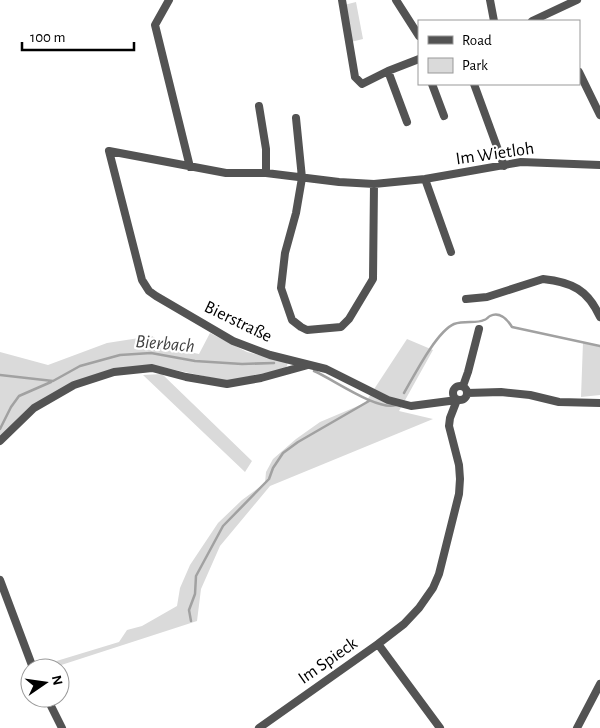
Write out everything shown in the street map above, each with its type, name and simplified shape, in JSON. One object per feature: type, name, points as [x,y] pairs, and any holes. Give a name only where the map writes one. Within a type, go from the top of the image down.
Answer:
[{"type":"street","points":[[169,0],[155,25],[190,167]]},
{"type":"street","points":[[342,0],[355,77],[362,84],[418,59]]},
{"type":"street","points":[[396,0],[418,34]]},
{"type":"street","points":[[490,0],[494,20]]},
{"type":"street","points":[[534,20],[577,0]]},
{"type":"street","points":[[388,71],[407,122]]},
{"type":"street","points":[[580,74],[600,115]]},
{"type":"street","points":[[432,85],[444,116]]},
{"type":"street","points":[[474,85],[504,166]]},
{"type":"street","points":[[260,106],[266,149],[266,174]]},
{"type":"street","points":[[296,118],[302,178],[296,213],[285,254],[281,288],[292,320],[307,330],[341,327],[349,319],[373,279],[374,184]]},
{"type":"street","name":"Im Wietloh","points":[[108,151],[226,173],[266,174],[374,184],[425,179],[522,162],[600,165]]},
{"type":"street","name":"Bierstraße","points":[[108,151],[142,280],[149,291],[233,341],[270,355],[326,369],[388,400],[412,406],[457,400]]},
{"type":"street","points":[[425,179],[451,252]]},
{"type":"street","points":[[466,299],[487,297],[543,279],[566,283],[578,288],[597,305],[600,317]]},
{"type":"street","points":[[457,400],[464,399],[468,372],[479,330]]},
{"type":"street","points":[[0,441],[34,408],[74,384],[114,372],[152,368],[186,377],[227,384],[261,378],[310,365]]},
{"type":"street","points":[[457,400],[452,394],[457,386],[465,390],[530,395],[559,402],[600,403]]},
{"type":"street","points":[[378,644],[412,617],[426,600],[439,574],[460,479],[459,465],[450,426],[450,418],[457,400]]},
{"type":"street","points":[[0,580],[29,658]]},
{"type":"street","name":"Im Spieck","points":[[259,728],[378,644],[440,728]]},
{"type":"street","points":[[578,728],[600,684]]},
{"type":"street","points":[[52,708],[62,728]]},
{"type":"green space","points":[[356,2],[363,39],[351,42],[344,5]]},
{"type":"green space","points":[[210,333],[247,352],[288,362],[286,369],[227,381],[152,365],[114,371],[33,405],[0,437],[0,352],[48,365],[107,343],[152,336],[171,348],[199,354]]},
{"type":"green space","points":[[407,339],[433,350],[399,411],[433,419],[270,486],[220,546],[201,589],[197,621],[70,662],[70,658],[66,658],[119,642],[127,630],[142,626],[177,606],[180,588],[190,565],[218,523],[242,500],[265,483],[266,472],[273,459],[320,422],[365,403]]},
{"type":"green space","points":[[583,342],[600,347],[600,395],[581,397]]},
{"type":"green space","points":[[162,374],[252,461],[245,472],[143,375]]},
{"type":"waterway","name":"Bierbach","points":[[404,393],[433,345],[447,329],[458,323],[486,320],[490,316],[497,314],[512,327],[600,346]]},
{"type":"waterway","name":"Bierbach","points":[[0,375],[53,381],[80,366],[120,355],[151,353],[195,361],[242,364],[274,363]]},
{"type":"waterway","name":"Bierbach","points":[[314,371],[367,399],[388,406],[396,405]]},
{"type":"waterway","points":[[0,429],[19,396],[51,382]]},
{"type":"waterway","points":[[191,621],[189,610],[195,594],[196,576],[223,526],[269,479],[273,468],[283,453],[298,442],[369,401]]}]
